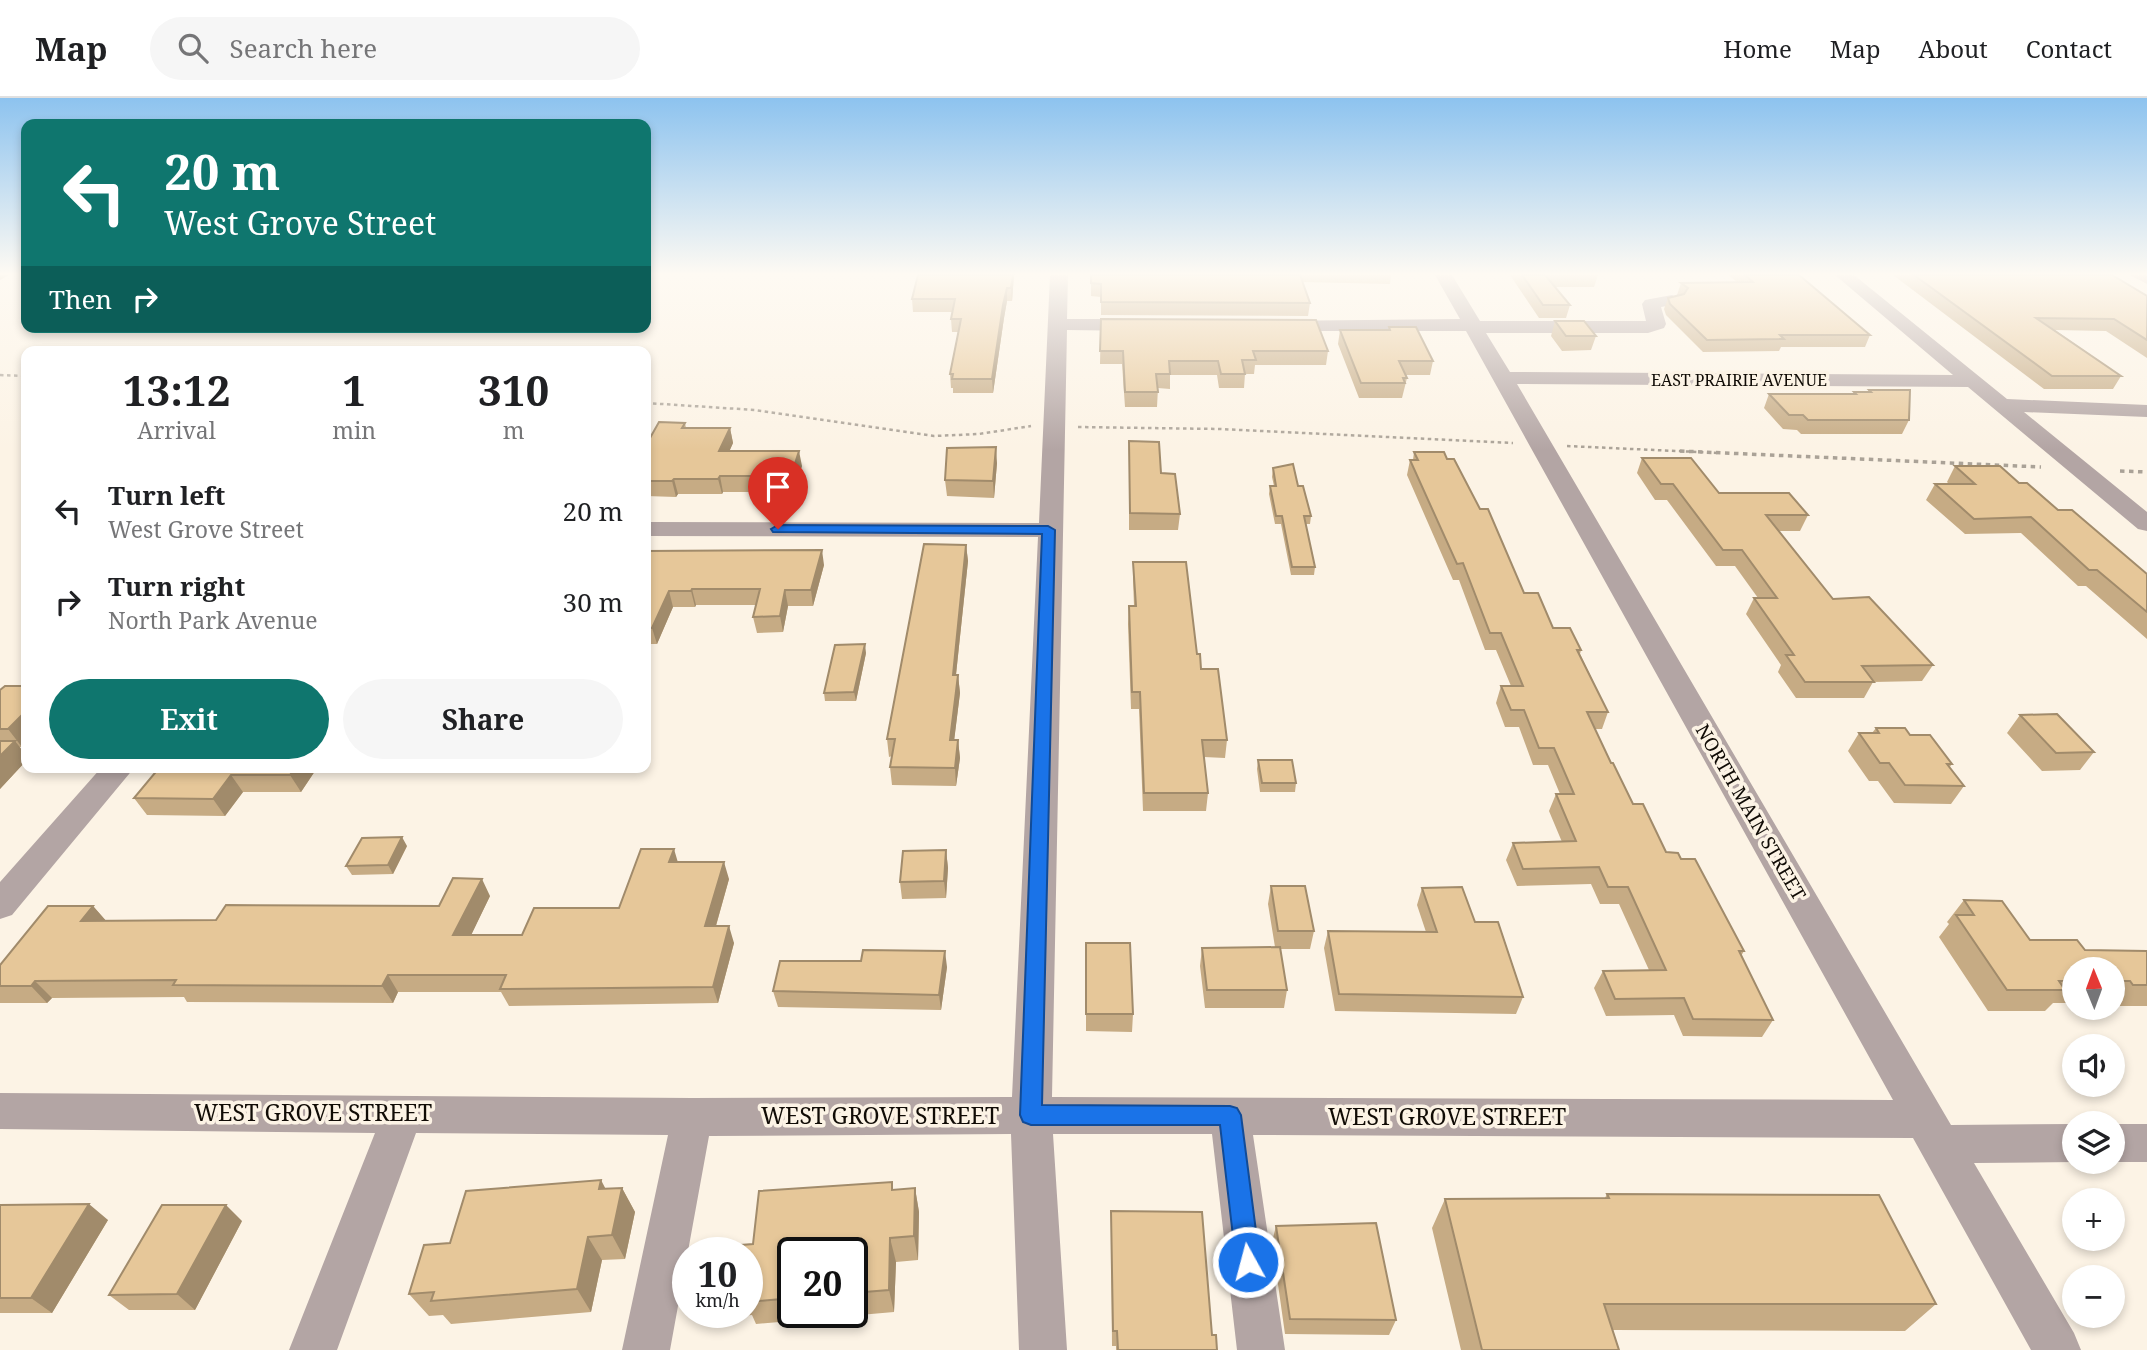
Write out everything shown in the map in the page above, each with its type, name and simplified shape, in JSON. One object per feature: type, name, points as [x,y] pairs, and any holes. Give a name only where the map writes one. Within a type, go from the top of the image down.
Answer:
[{"type":"street","points":[[1043,1350],[1031,1115],[1048,530],[1057,333]]},
{"type":"street","name":"NORTH MAIN STREET","points":[[1477,333],[2057,1350]]},
{"type":"street","points":[[1916,333],[2147,524]]},
{"type":"street","name":"EAST PRAIRIE AVENUE","points":[[1503,378],[1975,381]]},
{"type":"street","points":[[2004,405],[2147,411]]},
{"type":"street","points":[[651,529],[1048,530]]},
{"type":"street","points":[[0,905],[114,773]]},
{"type":"street","name":"WEST GROVE STREET","points":[[0,1111],[692,1117],[1230,1115],[1934,1132],[2062,1142]]},
{"type":"street","points":[[313,1350],[403,1114]]},
{"type":"street","points":[[1230,1115],[1261,1350]]},
{"type":"street","points":[[646,1350],[692,1117]]},
{"type":"street","points":[[2125,1143],[2147,1143]]},
{"type":"path","points":[[0,375],[21,376]]},
{"type":"path","points":[[651,403],[755,410],[934,436],[979,434],[1036,426]]},
{"type":"path","points":[[1074,427],[1220,429],[1522,444]]},
{"type":"path","points":[[1558,445],[2045,467]]},
{"type":"building","points":[[958,333],[999,333],[992,379],[952,379],[953,374],[950,374]]},
{"type":"building","points":[[1101,333],[1321,333],[1328,351],[1253,351],[1256,360],[1242,360],[1245,374],[1221,374],[1218,361],[1169,361],[1170,374],[1156,374],[1158,392],[1125,392],[1123,351],[1100,351]]},
{"type":"building","points":[[1341,333],[1419,333],[1433,361],[1399,361],[1407,378],[1403,378],[1405,383],[1361,383]]},
{"type":"building","points":[[1564,333],[1594,333],[1596,336],[1566,336]]},
{"type":"building","points":[[1700,333],[1870,335],[1780,335],[1784,339],[1707,340]]},
{"type":"building","points":[[1994,333],[2059,333],[2121,376],[2052,376]]},
{"type":"building","points":[[2137,333],[2147,333],[2147,340]]},
{"type":"building","points":[[1869,390],[1910,390],[1909,420],[1808,420],[1803,415],[1789,415],[1769,394],[1856,394],[1854,392],[1871,392]]},
{"type":"building","points":[[659,422],[685,423],[682,428],[730,428],[719,451],[799,451],[791,476],[720,476],[718,479],[651,481],[651,436]]},
{"type":"building","points":[[1129,441],[1159,442],[1161,473],[1175,474],[1180,514],[1130,513]]},
{"type":"building","points":[[996,447],[993,481],[945,480],[947,448]]},
{"type":"building","points":[[1414,452],[1444,452],[1447,459],[1454,459],[1480,509],[1488,509],[1524,593],[1538,593],[1553,628],[1570,628],[1581,650],[1577,650],[1608,712],[1587,712],[1611,763],[1633,804],[1643,804],[1666,852],[1678,853],[1681,859],[1695,859],[1744,951],[1739,951],[1773,1020],[1693,1019],[1684,998],[1615,999],[1603,971],[1666,970],[1628,887],[1608,887],[1599,867],[1523,869],[1513,843],[1576,841],[1556,794],[1574,794],[1554,748],[1539,748],[1524,710],[1511,710],[1501,686],[1523,686],[1501,633],[1490,633],[1463,563],[1457,564],[1410,460],[1418,460]]},
{"type":"building","points":[[1642,458],[1691,458],[1719,493],[1789,493],[1808,515],[1766,515],[1833,599],[1869,597],[1933,665],[1862,666],[1874,682],[1805,682],[1786,655],[1794,655],[1754,598],[1777,598],[1742,550],[1723,550],[1673,484],[1661,484]]},
{"type":"building","points":[[1293,464],[1298,486],[1303,486],[1311,516],[1304,516],[1315,567],[1292,567],[1282,516],[1276,516],[1270,486],[1276,486],[1273,468]]},
{"type":"building","points":[[1955,466],[2000,466],[2019,483],[2027,483],[2058,510],[2072,510],[2147,574],[2147,612],[2097,570],[2089,570],[2031,517],[1974,519],[1935,484],[1975,484]]},
{"type":"building","points":[[924,544],[966,545],[953,675],[958,675],[950,740],[958,740],[955,768],[890,767],[895,739],[887,739]]},
{"type":"building","points":[[822,550],[811,590],[785,590],[780,616],[753,617],[760,589],[669,591],[652,628],[651,551]]},
{"type":"building","points":[[1133,562],[1186,562],[1197,654],[1200,654],[1201,669],[1218,669],[1227,740],[1202,740],[1208,793],[1144,793],[1140,692],[1132,692],[1129,606],[1136,606]]},
{"type":"building","points":[[865,644],[854,692],[824,693],[835,645]]},
{"type":"building","points":[[5,686],[21,686],[21,716],[8,729],[0,729],[0,690]]},
{"type":"building","points":[[2057,714],[2094,752],[2056,753],[2020,715]]},
{"type":"building","points":[[1876,728],[1905,728],[1910,735],[1930,735],[1952,764],[1947,764],[1964,786],[1905,785],[1889,763],[1880,763],[1859,733],[1879,733]]},
{"type":"building","points":[[0,741],[15,741],[0,756]]},
{"type":"building","points":[[1258,760],[1292,760],[1296,783],[1262,783]]},
{"type":"building","points":[[155,773],[291,773],[231,775],[213,799],[134,798]]},
{"type":"building","points":[[402,837],[388,865],[346,866],[362,838]]},
{"type":"building","points":[[641,849],[674,849],[669,862],[724,862],[705,926],[729,926],[713,987],[500,989],[506,975],[388,975],[382,986],[173,985],[176,980],[35,981],[31,986],[0,986],[0,965],[48,906],[93,906],[81,921],[216,920],[226,905],[439,906],[453,878],[482,879],[453,935],[522,935],[534,908],[619,908]]},
{"type":"building","points":[[946,850],[944,881],[900,882],[903,851]]},
{"type":"building","points":[[1271,886],[1305,886],[1314,931],[1278,931]]},
{"type":"building","points":[[1462,887],[1475,922],[1498,922],[1523,997],[1339,994],[1328,931],[1437,932],[1422,888]]},
{"type":"building","points":[[1964,900],[2002,901],[2030,940],[2077,940],[2085,950],[2147,951],[2147,985],[2133,985],[2130,981],[2125,981],[2125,957],[2062,957],[2062,981],[2059,981],[2062,990],[2007,990],[1956,915],[1974,915]]},
{"type":"building","points":[[1086,943],[1130,943],[1133,1014],[1086,1014]]},
{"type":"building","points":[[1280,947],[1287,990],[1207,990],[1202,948]]},
{"type":"building","points":[[863,950],[945,951],[939,995],[773,991],[780,961],[861,961]]},
{"type":"building","points":[[601,1180],[599,1189],[622,1188],[612,1235],[588,1237],[577,1289],[431,1301],[434,1292],[409,1294],[424,1245],[450,1243],[466,1191]]},
{"type":"building","points":[[892,1182],[892,1190],[915,1188],[914,1236],[890,1238],[889,1290],[868,1292],[868,1237],[777,1237],[777,1299],[763,1301],[763,1237],[754,1237],[759,1191]]},
{"type":"building","points":[[1607,1194],[1879,1195],[1936,1304],[1604,1304],[1619,1350],[1482,1350],[1445,1199],[1609,1198]]},
{"type":"building","points":[[89,1204],[31,1298],[0,1298],[0,1205]]},
{"type":"building","points":[[162,1205],[226,1205],[177,1294],[109,1295]]},
{"type":"building","points":[[1111,1211],[1202,1212],[1212,1335],[1216,1335],[1217,1350],[1118,1350],[1117,1331],[1113,1331]]},
{"type":"building","points":[[1376,1223],[1396,1320],[1290,1319],[1276,1226]]},
{"type":"route","points":[[778,529],[1048,530],[1031,1115],[1230,1115],[1248,1262]]}]
